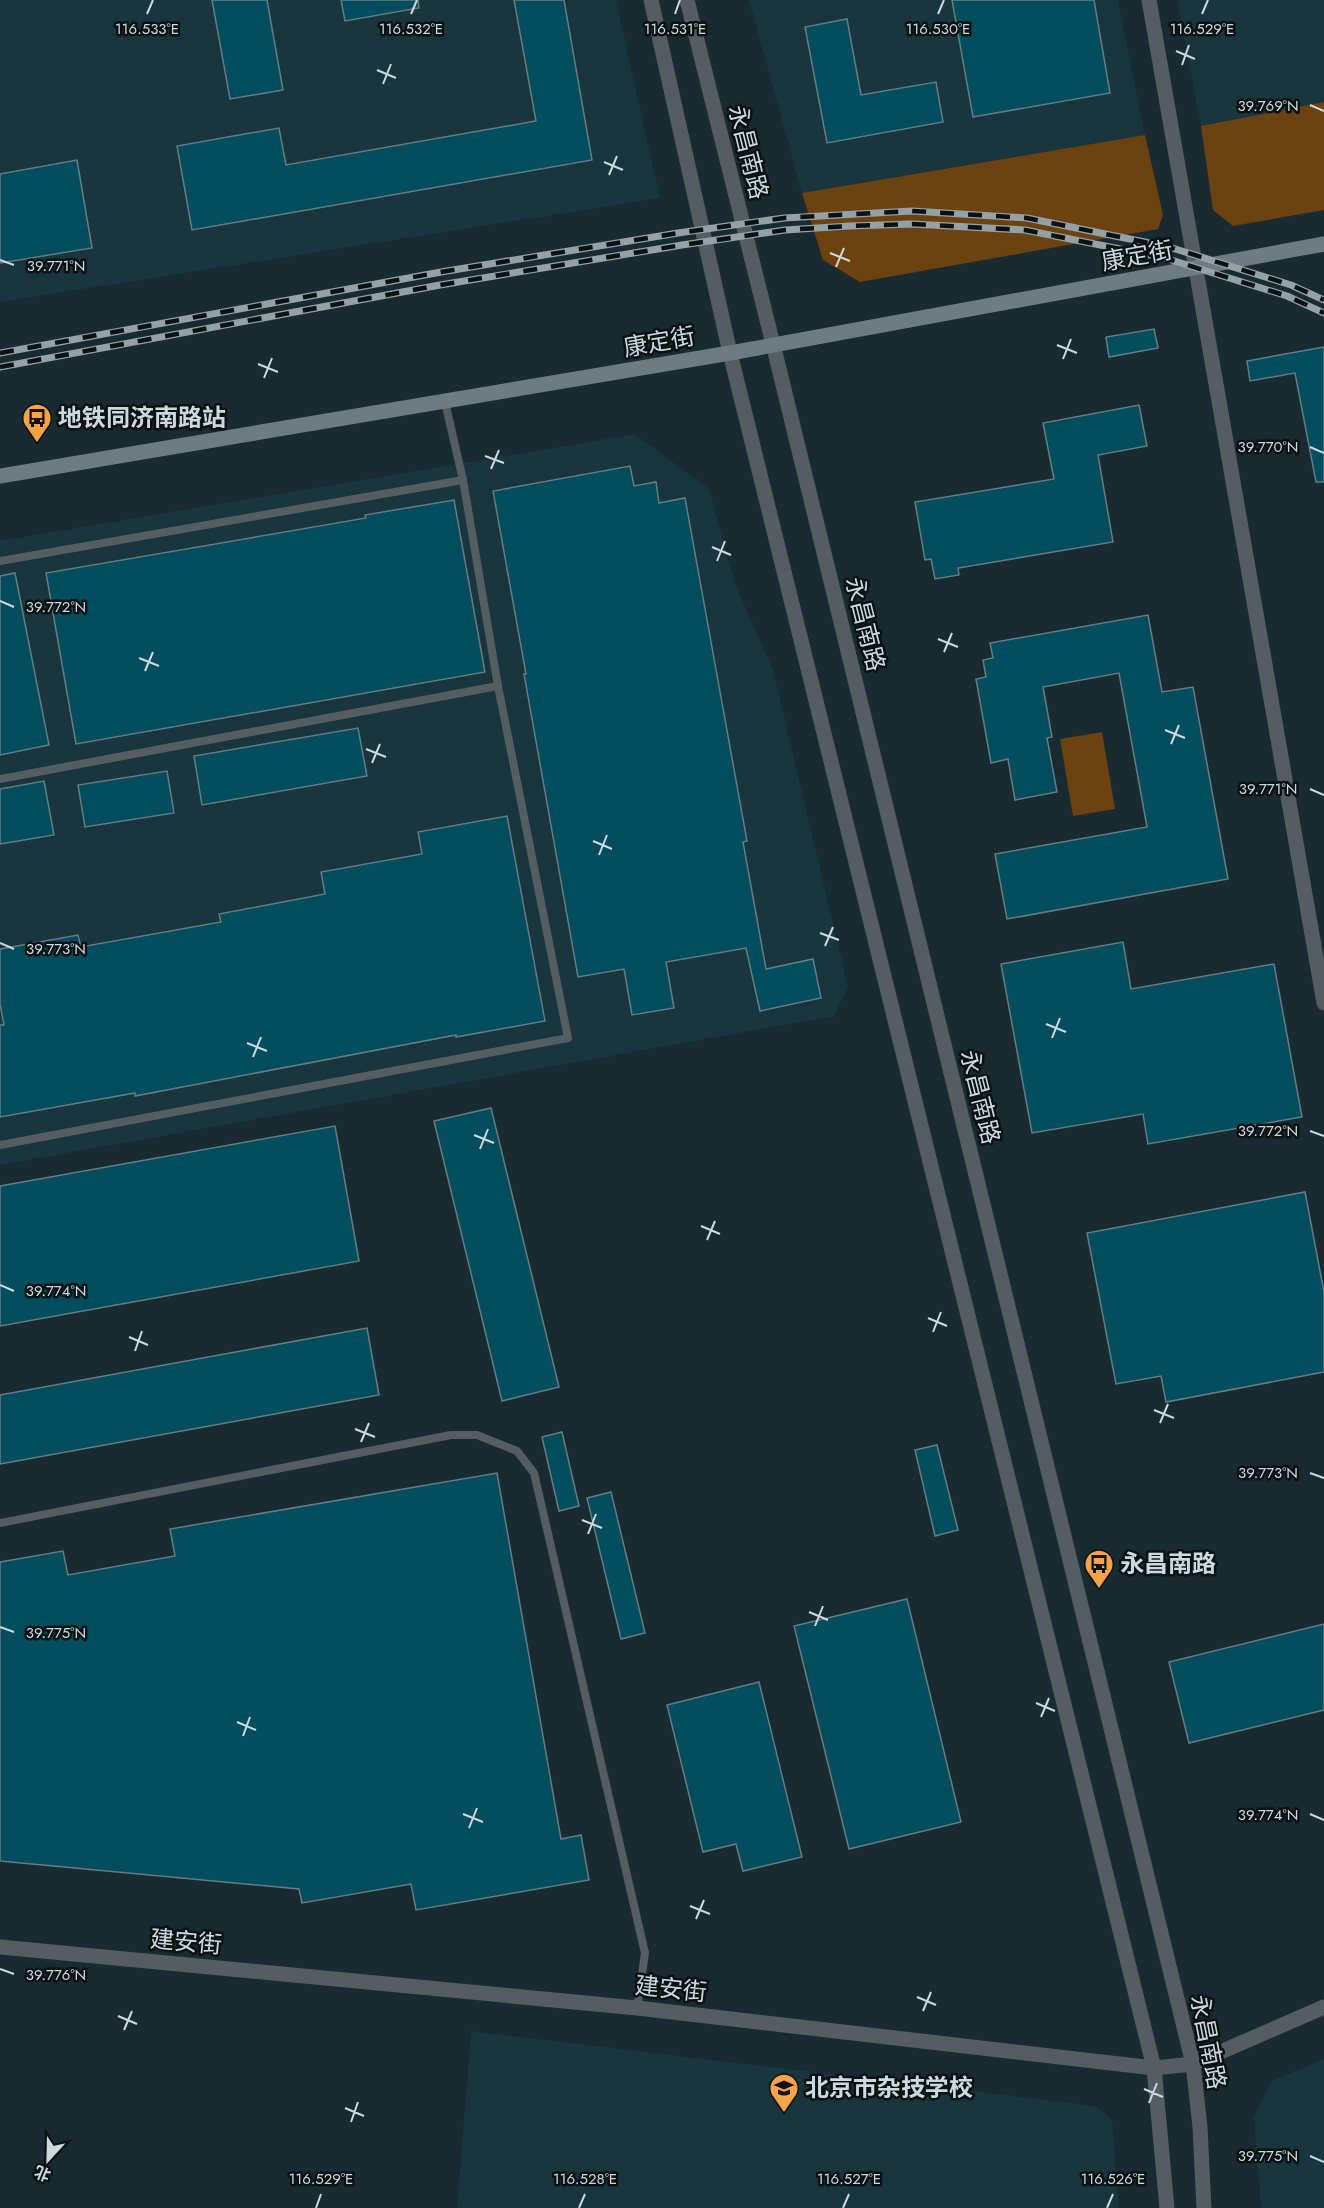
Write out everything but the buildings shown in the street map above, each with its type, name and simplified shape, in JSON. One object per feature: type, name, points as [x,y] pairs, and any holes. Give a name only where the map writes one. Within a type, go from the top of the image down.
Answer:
[{"type":"main road","name":"康定街","points":[[0,476],[730,353],[1324,244]]},
{"type":"street","points":[[651,0],[730,353],[1154,2067],[1167,2208]]},
{"type":"street","name":"永昌南路","points":[[687,0],[1192,2064],[1200,2127],[1204,2208]]},
{"type":"street","points":[[1149,0],[1324,1003]]},
{"type":"street","name":"建安街","points":[[0,1947],[637,2008],[1154,2067],[1192,2064],[1324,2007]]},
{"type":"lane","points":[[0,1145],[568,1038],[498,686],[463,480],[445,402]]},
{"type":"lane","points":[[0,561],[463,480]]},
{"type":"lane","points":[[0,779],[498,686]]},
{"type":"lane","points":[[0,1523],[451,1435],[477,1435],[517,1451],[534,1473],[645,1953],[637,2008]]},
{"type":"shaded area","points":[[0,0],[616,0],[660,198],[0,302]]},
{"type":"shaded area","points":[[749,0],[1118,0],[1145,135],[802,193]]},
{"type":"shaded area","points":[[1177,0],[1324,0],[1324,102],[1201,126]]},
{"type":"shaded area","points":[[1324,102],[1324,210],[1233,226],[1213,210],[1201,126]]},
{"type":"shaded area","points":[[1145,135],[1163,215],[1158,229],[860,282],[823,260],[802,193]]},
{"type":"shaded area","points":[[635,434],[709,489],[735,584],[773,670],[848,987],[834,1016],[0,1165],[0,541]]},
{"type":"shaded area","points":[[1102,732],[1115,809],[1073,816],[1060,739]]},
{"type":"shaded area","name":"北京市杂技学校","points":[[471,2031],[1096,2106],[1112,2120],[1119,2208],[457,2208]]},
{"type":"shaded area","points":[[1324,2059],[1324,2208],[1261,2208],[1254,2117],[1272,2081]]},
{"type":"railway","points":[[0,353],[441,272],[678,233],[784,218],[912,211],[1027,218],[1169,247],[1291,285],[1324,300]]},
{"type":"railway","points":[[0,367],[440,285],[785,230],[849,226],[912,224],[1025,230],[1165,258],[1287,296],[1324,313]]},
{"type":"place","name":"地铁同济南路站","points":[[37,444]]},
{"type":"place","name":"永昌南路","points":[[1099,1590]]},
{"type":"place","name":"北京市杂技学校","points":[[784,2114]]}]
